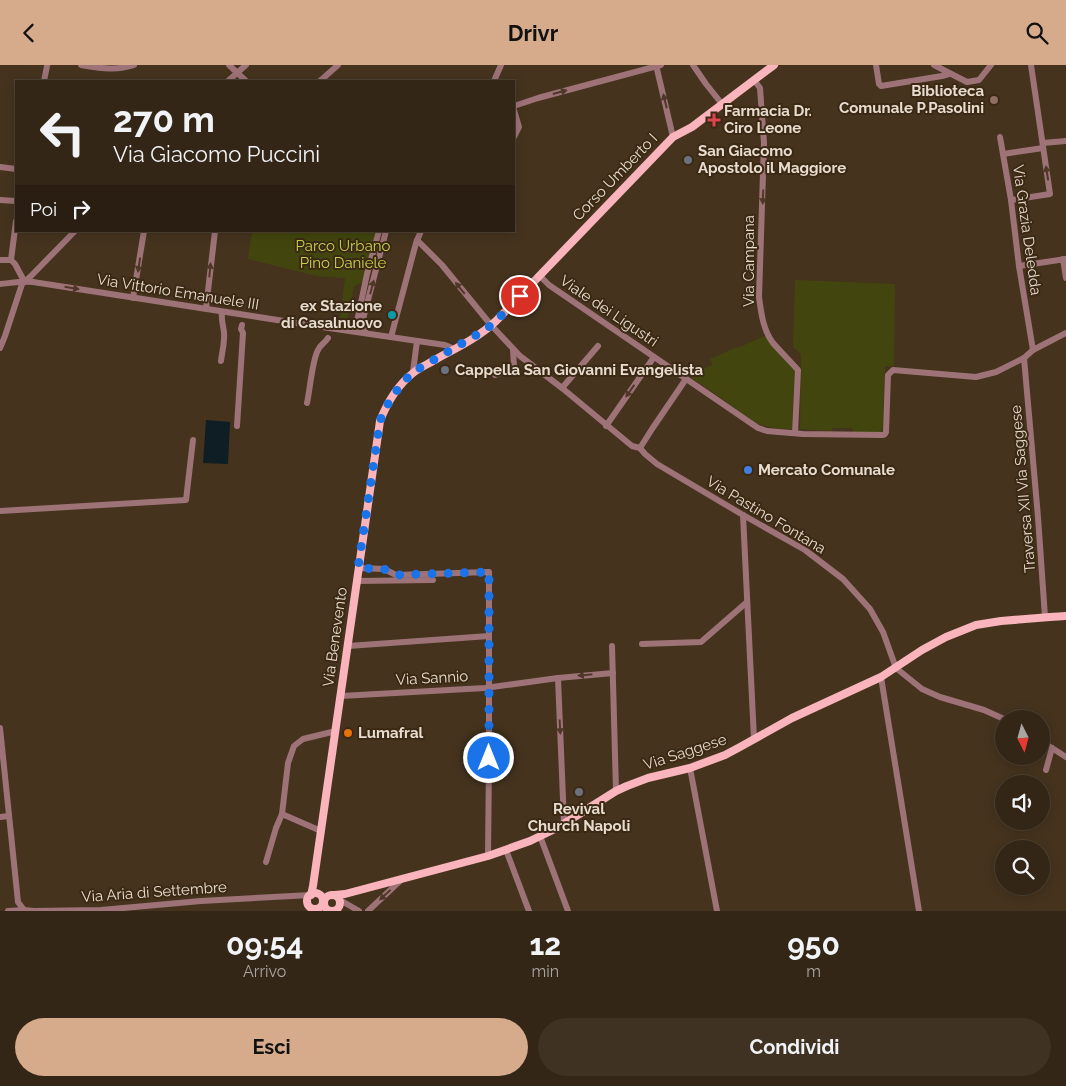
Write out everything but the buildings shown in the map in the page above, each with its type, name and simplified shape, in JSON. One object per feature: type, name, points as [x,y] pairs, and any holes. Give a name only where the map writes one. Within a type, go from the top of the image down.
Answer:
[{"type":"main road","name":"Corso Umberto I","points":[[491,325],[674,137],[692,127],[774,65]]},
{"type":"main road","name":"Via Benevento","points":[[316,910],[321,907],[323,900],[321,896],[310,898],[380,421],[391,398],[413,372],[471,339],[491,325]]},
{"type":"main road","name":"Via Saggese","points":[[335,897],[488,856],[530,841],[564,823],[616,791],[648,778],[690,768],[724,755],[792,718],[880,677],[946,637],[976,625],[1000,621],[1066,616]]},
{"type":"main road","points":[[335,897],[338,907],[334,910],[316,910],[310,907],[310,898],[335,897]]},
{"type":"main road","points":[[334,910],[326,907],[325,903],[326,899],[335,897]]},
{"type":"street","points":[[44,80],[47,65]]},
{"type":"street","points":[[81,65],[113,69],[134,65]]},
{"type":"street","points":[[229,65],[245,80]]},
{"type":"street","points":[[229,80],[246,65]]},
{"type":"street","points":[[321,80],[338,65]]},
{"type":"street","points":[[494,80],[501,65]]},
{"type":"street","points":[[515,106],[658,65],[674,137]]},
{"type":"street","points":[[692,65],[722,104]]},
{"type":"street","points":[[876,65],[881,86],[942,76],[949,73]]},
{"type":"street","points":[[934,65],[967,82],[979,80],[991,65]]},
{"type":"street","points":[[947,65],[949,73]]},
{"type":"street","points":[[1011,200],[1050,194],[1031,65]]},
{"type":"street","name":"Via Campana","points":[[754,80],[760,88],[764,143],[759,297],[761,315],[772,342],[798,370],[796,433]]},
{"type":"street","points":[[515,114],[518,127],[515,134]]},
{"type":"street","points":[[1000,137],[1003,154]]},
{"type":"street","name":"Via Grazia Deledda","points":[[1033,350],[1003,154],[1066,141]]},
{"type":"street","points":[[0,167],[15,169]]},
{"type":"street","points":[[0,200],[15,201]]},
{"type":"street","points":[[15,229],[11,260],[23,281]]},
{"type":"street","points":[[0,348],[23,281],[31,276],[74,232]]},
{"type":"street","points":[[134,298],[144,232]]},
{"type":"street","points":[[206,308],[215,232]]},
{"type":"street","points":[[355,331],[367,274],[379,232]]},
{"type":"street","points":[[366,333],[362,323],[386,232]]},
{"type":"street","points":[[391,337],[421,232]]},
{"type":"street","points":[[417,240],[442,265],[491,325]]},
{"type":"street","points":[[0,259],[11,260]]},
{"type":"street","points":[[1019,267],[1064,259],[1066,279]]},
{"type":"street","name":"Viale dei Ligustri","points":[[540,276],[549,285],[686,379],[758,428],[767,431],[883,435],[886,432],[888,375],[893,370],[976,377],[996,372],[1024,358]]},
{"type":"street","name":"Via Vittorio Emanuele III","points":[[0,284],[23,281],[206,308],[243,319],[355,331],[445,345],[452,350]]},
{"type":"street","points":[[221,361],[224,336],[222,312]]},
{"type":"street","points":[[237,426],[243,319]]},
{"type":"street","name":"Via Pastino Fontana","points":[[491,325],[520,357],[562,387],[632,446],[640,448],[657,464],[805,550],[843,579],[870,609],[883,632],[896,668]]},
{"type":"street","points":[[1024,358],[1033,350],[1066,333]]},
{"type":"street","points":[[307,403],[315,357],[319,348],[328,338]]},
{"type":"street","points":[[413,372],[417,341]]},
{"type":"street","points":[[562,387],[598,346]]},
{"type":"street","points":[[495,375],[514,368],[513,349]]},
{"type":"street","points":[[606,426],[654,357]]},
{"type":"street","name":"Traversa XII Via Saggese","points":[[1024,358],[1045,617]]},
{"type":"street","points":[[640,448],[686,379]]},
{"type":"street","points":[[0,511],[186,500],[193,440]]},
{"type":"street","points":[[743,515],[754,739]]},
{"type":"street","points":[[358,568],[384,569],[396,575],[489,572],[488,856]]},
{"type":"street","points":[[357,581],[433,581]]},
{"type":"street","points":[[642,644],[702,643],[747,602]]},
{"type":"street","points":[[348,646],[489,637]]},
{"type":"street","points":[[612,647],[616,791]]},
{"type":"street","points":[[896,668],[922,689],[940,697],[995,715]]},
{"type":"street","name":"Via Sannio","points":[[341,696],[489,687],[613,673]]},
{"type":"street","points":[[880,677],[919,911]]},
{"type":"street","points":[[558,678],[564,823]]},
{"type":"street","points":[[0,728],[3,779],[18,901],[24,909]]},
{"type":"street","points":[[266,861],[282,814],[288,763],[294,746],[303,739],[336,731]]},
{"type":"street","points":[[1046,771],[1052,748],[1066,757]]},
{"type":"street","points":[[690,768],[717,911]]},
{"type":"street","points":[[282,814],[321,831]]},
{"type":"street","points":[[0,817],[9,816]]},
{"type":"street","points":[[540,836],[568,911]]},
{"type":"street","points":[[506,850],[529,911]]},
{"type":"street","points":[[368,911],[402,879]]},
{"type":"street","points":[[352,891],[352,900],[357,910]]},
{"type":"street","name":"Via Aria di Settembre","points":[[8,911],[24,909],[49,911],[101,910],[301,894],[310,898]]},
{"type":"street","points":[[335,897],[357,910]]},
{"type":"green space","name":"Parco Urbano Pino Daniele","points":[[252,232],[376,232],[362,283],[354,287],[346,328],[339,328],[345,278],[317,276],[248,259]]},
{"type":"green space","points":[[795,280],[895,284],[894,366],[885,366],[883,426],[881,432],[853,432],[852,428],[832,428],[832,431],[800,429],[801,354],[793,347]]},
{"type":"green space","points":[[767,335],[795,371],[792,429],[758,424],[688,375],[713,365],[710,359]]},
{"type":"shaded area","points":[[206,420],[230,422],[228,464],[203,463]]},
{"type":"place","name":"Biblioteca Comunale P.Pasolini","points":[[994,100]]},
{"type":"place","name":"Farmacia Dr. Ciro Leone","points":[[714,120]]},
{"type":"place","name":"San Giacomo Apostolo il Maggiore","points":[[688,160]]},
{"type":"place","name":"ex Stazione di Casalnuovo","points":[[392,315]]},
{"type":"place","name":"Cappella San Giovanni Evangelista","points":[[445,370]]},
{"type":"place","name":"Mercato Comunale","points":[[748,470]]},
{"type":"place","name":"Lumafral","points":[[348,733]]},
{"type":"place","name":"Revival Church Napoli","points":[[579,792]]},
{"type":"route","points":[[489,758],[489,572],[396,575],[384,569],[358,568],[380,421],[391,398],[413,372],[485,330],[520,296]]}]
